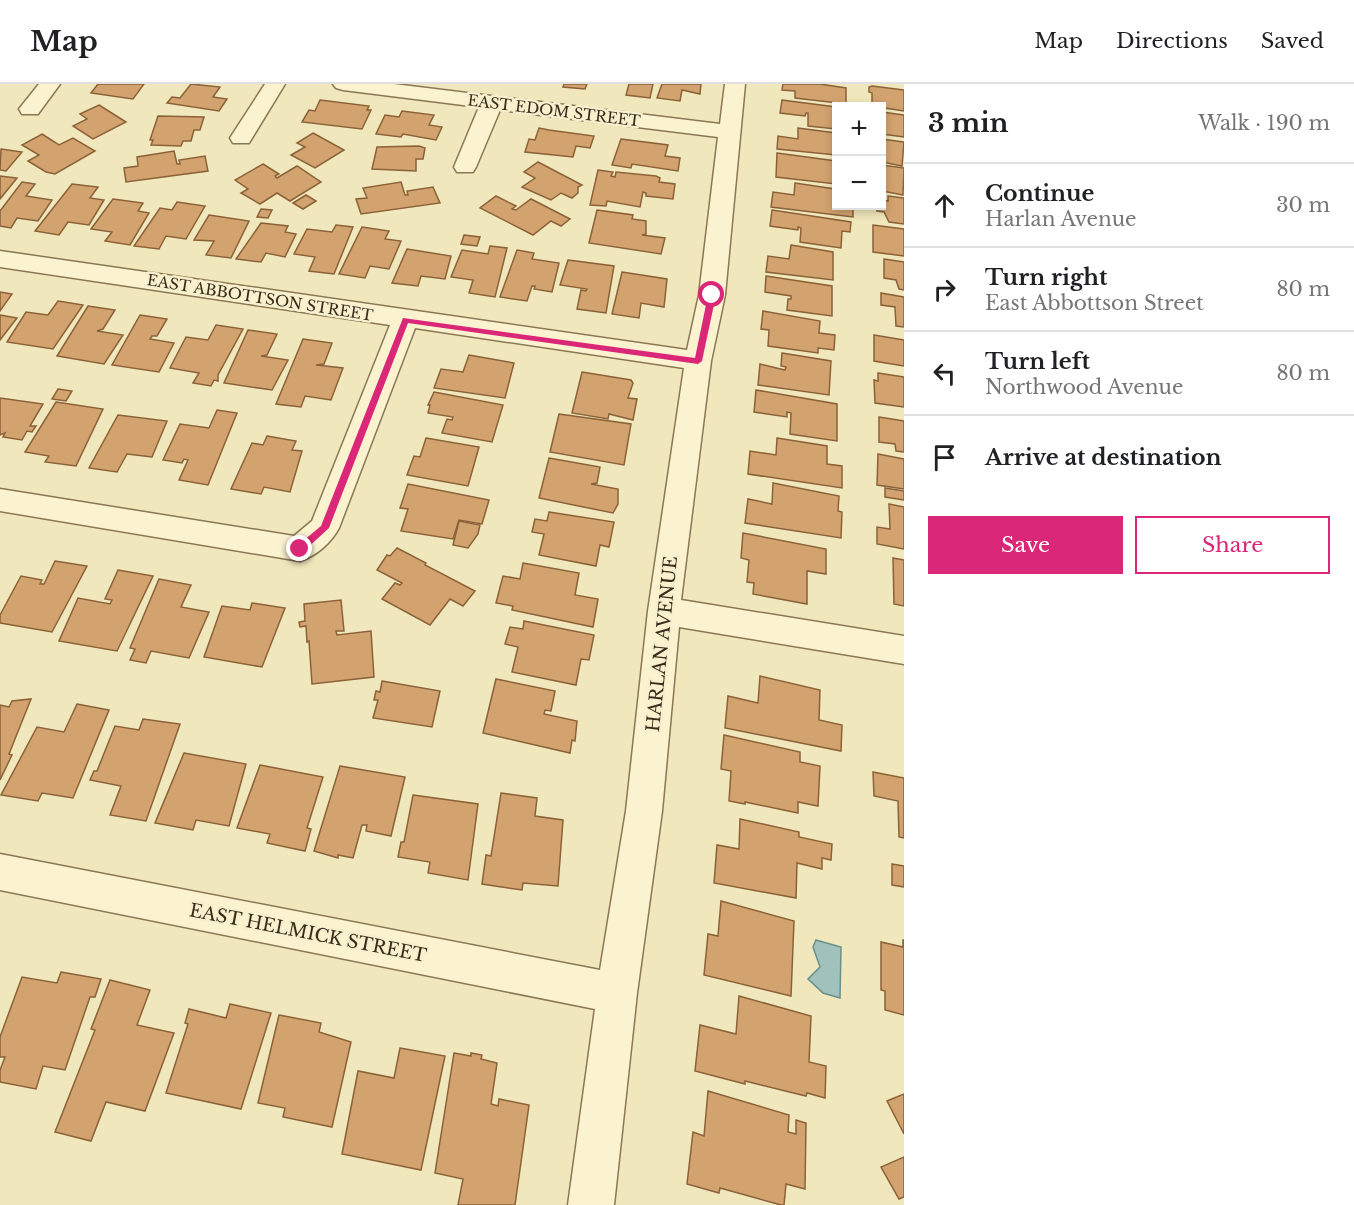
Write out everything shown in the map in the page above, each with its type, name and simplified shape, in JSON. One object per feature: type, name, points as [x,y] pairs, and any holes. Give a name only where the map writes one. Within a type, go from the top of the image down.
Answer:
[{"type":"street","points":[[30,109],[50,84]]},
{"type":"street","points":[[242,138],[275,84]]},
{"type":"street","name":"EAST EDOM STREET","points":[[343,84],[728,132]]},
{"type":"street","name":"HARLAN AVENUE","points":[[591,1205],[617,993],[644,811],[664,611],[698,361],[712,295],[735,84]]},
{"type":"street","points":[[465,167],[492,103]]},
{"type":"street","name":"EAST ABBOTTSON STREET","points":[[0,259],[698,361]]},
{"type":"street","points":[[0,500],[300,549],[324,528],[405,320]]},
{"type":"street","points":[[664,611],[904,650]]},
{"type":"street","name":"EAST HELMICK STREET","points":[[0,872],[617,993]]},
{"type":"water","points":[[816,940],[841,947],[840,998],[823,993],[808,979],[820,967],[813,947]]},
{"type":"building","points":[[98,84],[144,84],[133,99],[91,93]]},
{"type":"building","points":[[191,84],[220,87],[213,97],[227,99],[219,111],[167,103],[172,97],[180,98]]},
{"type":"building","points":[[564,84],[587,84],[585,89],[563,87]]},
{"type":"building","points":[[629,84],[653,84],[650,98],[626,95]]},
{"type":"building","points":[[662,84],[701,84],[700,94],[682,90],[680,101],[657,98]]},
{"type":"building","points":[[783,84],[820,84],[846,88],[846,102],[795,98],[795,91],[782,90]]},
{"type":"building","points":[[869,87],[904,90],[904,111],[886,108],[886,102],[872,102]]},
{"type":"building","points":[[320,100],[369,106],[367,110],[371,110],[362,129],[302,122],[309,110],[315,111]]},
{"type":"building","points":[[782,100],[832,106],[832,129],[808,126],[808,113],[805,116],[780,113]]},
{"type":"building","points":[[99,105],[126,122],[93,139],[73,126],[87,119],[80,114]]},
{"type":"building","points":[[402,111],[434,115],[429,125],[442,127],[436,140],[403,134],[401,137],[376,134],[385,115],[399,117]]},
{"type":"building","points":[[886,113],[904,115],[904,137],[886,135]]},
{"type":"building","points":[[158,116],[204,117],[200,130],[194,130],[191,141],[183,141],[181,146],[151,145],[153,140],[150,140]]},
{"type":"building","points":[[539,128],[594,136],[590,148],[576,146],[573,157],[525,152],[529,139],[535,140]]},
{"type":"building","points":[[798,128],[832,132],[832,155],[777,149],[778,136],[798,139]]},
{"type":"building","points":[[313,133],[344,150],[315,168],[291,155],[305,147],[297,143]]},
{"type":"building","points":[[42,134],[59,145],[73,138],[95,151],[55,174],[46,172],[28,161],[39,155],[22,145]]},
{"type":"building","points":[[621,139],[668,145],[665,156],[680,158],[678,171],[632,164],[631,168],[612,165]]},
{"type":"building","points":[[886,140],[904,142],[902,166],[886,163]]},
{"type":"building","points":[[419,146],[425,148],[423,159],[416,159],[416,171],[372,169],[377,147]]},
{"type":"building","points":[[1,149],[22,152],[6,171],[0,170]]},
{"type":"building","points":[[174,151],[177,164],[180,164],[179,160],[205,156],[208,171],[126,182],[124,168],[138,166],[137,157]]},
{"type":"building","points":[[777,153],[832,160],[832,184],[776,177]]},
{"type":"building","points":[[538,162],[582,185],[578,187],[578,193],[572,198],[561,193],[551,200],[522,187],[535,178],[524,172]]},
{"type":"building","points":[[263,164],[279,174],[275,176],[277,178],[297,166],[321,182],[290,201],[277,193],[260,204],[241,193],[248,189],[235,180]]},
{"type":"building","points":[[886,166],[904,168],[903,195],[886,192]]},
{"type":"building","points":[[598,170],[613,172],[611,176],[615,177],[616,172],[656,176],[660,178],[659,182],[675,184],[673,199],[646,196],[643,192],[640,207],[607,201],[606,206],[590,205]]},
{"type":"building","points":[[0,176],[17,178],[0,199]]},
{"type":"building","points":[[22,182],[35,184],[26,196],[52,200],[38,221],[17,218],[11,228],[0,226],[0,211]]},
{"type":"building","points":[[401,182],[405,195],[408,195],[407,191],[433,187],[440,203],[361,214],[356,199],[367,198],[363,188]]},
{"type":"building","points":[[795,183],[832,189],[832,210],[853,210],[853,217],[771,207],[773,192],[794,195]]},
{"type":"building","points":[[72,184],[98,187],[90,198],[104,200],[89,225],[68,222],[59,235],[35,231]]},
{"type":"building","points":[[306,195],[316,201],[303,209],[293,203]]},
{"type":"building","points":[[496,196],[516,206],[512,209],[516,210],[531,199],[570,219],[561,226],[551,221],[533,235],[480,208]]},
{"type":"building","points":[[888,196],[904,198],[904,224],[889,222],[884,212],[877,211],[886,210],[886,201],[888,201]]},
{"type":"building","points":[[113,199],[143,203],[138,211],[149,213],[130,245],[105,241],[112,232],[91,229]]},
{"type":"building","points":[[177,202],[205,206],[186,239],[166,236],[159,249],[134,246],[160,208],[172,210]]},
{"type":"building","points":[[261,209],[272,210],[268,218],[257,217]]},
{"type":"building","points":[[597,210],[633,215],[632,219],[646,221],[646,234],[642,235],[665,238],[661,254],[589,243]]},
{"type":"building","points":[[772,210],[851,222],[850,232],[842,231],[841,248],[800,242],[801,228],[798,227],[798,230],[770,226]]},
{"type":"building","points":[[209,215],[249,221],[231,258],[206,255],[214,241],[194,240]]},
{"type":"building","points":[[261,223],[288,226],[285,232],[296,234],[285,257],[266,253],[261,262],[236,259]]},
{"type":"building","points":[[336,225],[353,227],[334,274],[309,271],[315,257],[294,254],[307,229],[332,232]]},
{"type":"building","points":[[873,225],[904,229],[904,256],[873,252]]},
{"type":"building","points":[[362,227],[389,231],[385,239],[401,241],[389,269],[370,266],[365,278],[339,274]]},
{"type":"building","points":[[464,235],[480,237],[477,246],[461,244]]},
{"type":"building","points":[[791,245],[833,252],[833,280],[766,272],[768,256],[789,259]]},
{"type":"building","points":[[490,246],[507,248],[495,297],[469,293],[473,280],[451,277],[462,250],[488,254]]},
{"type":"building","points":[[407,249],[451,256],[445,279],[421,276],[418,286],[392,283]]},
{"type":"building","points":[[517,250],[534,253],[532,259],[559,263],[552,292],[534,289],[535,286],[532,286],[527,301],[500,297]]},
{"type":"building","points":[[884,259],[904,262],[904,290],[899,289],[896,280],[884,278]]},
{"type":"building","points":[[568,260],[614,266],[606,313],[577,309],[581,290],[586,291],[587,289],[560,285]]},
{"type":"building","points":[[622,272],[667,279],[664,307],[641,303],[639,318],[612,314]]},
{"type":"building","points":[[766,276],[832,286],[832,316],[787,310],[788,299],[791,299],[791,296],[765,292]]},
{"type":"building","points":[[0,292],[12,294],[0,311]]},
{"type":"building","points":[[881,293],[904,297],[904,327],[896,326],[895,307],[881,305]]},
{"type":"building","points":[[58,301],[83,305],[53,349],[7,342],[26,312],[48,315]]},
{"type":"building","points":[[88,306],[115,310],[103,329],[97,331],[123,335],[104,364],[57,356]]},
{"type":"building","points":[[763,311],[820,321],[819,333],[835,335],[834,350],[818,348],[818,353],[768,346],[769,330],[761,329]]},
{"type":"building","points":[[0,315],[17,318],[0,340]]},
{"type":"building","points":[[140,315],[167,319],[157,336],[152,336],[150,339],[174,343],[159,372],[112,365]]},
{"type":"building","points":[[216,325],[243,329],[218,375],[218,381],[214,380],[211,386],[193,383],[199,373],[170,368],[186,337],[208,340]]},
{"type":"building","points":[[248,330],[277,334],[267,355],[261,356],[288,360],[272,390],[224,383]]},
{"type":"building","points":[[874,335],[904,340],[904,366],[874,361]]},
{"type":"building","points":[[303,339],[332,343],[324,364],[316,365],[343,368],[331,400],[305,396],[301,407],[276,404]]},
{"type":"building","points":[[782,353],[831,361],[829,395],[758,385],[760,364],[785,370],[786,367],[781,366]]},
{"type":"building","points":[[469,355],[514,363],[505,398],[434,388],[441,369],[463,372]]},
{"type":"building","points":[[582,372],[631,380],[633,383],[628,398],[637,399],[633,420],[609,414],[608,419],[572,413]]},
{"type":"building","points":[[878,373],[904,377],[904,407],[875,403],[874,380],[878,381]]},
{"type":"building","points":[[58,389],[72,391],[66,401],[52,399]]},
{"type":"building","points":[[756,390],[837,404],[837,441],[790,434],[791,413],[787,412],[787,417],[754,412]]},
{"type":"building","points":[[434,392],[503,405],[492,442],[442,433],[447,419],[452,420],[453,417],[428,413],[430,405],[428,405]]},
{"type":"building","points":[[0,398],[43,404],[30,426],[36,426],[32,432],[27,431],[22,440],[3,437],[5,433],[0,435]]},
{"type":"building","points":[[56,402],[103,409],[76,466],[45,462],[49,456],[25,452]]},
{"type":"building","points":[[217,410],[237,413],[208,485],[179,480],[188,460],[184,459],[182,463],[163,460],[180,424],[209,428]]},
{"type":"building","points":[[559,414],[631,424],[624,465],[550,452]]},
{"type":"building","points":[[118,415],[167,421],[152,457],[127,454],[117,472],[89,468]]},
{"type":"building","points":[[879,417],[904,421],[904,452],[896,451],[895,444],[879,442]]},
{"type":"building","points":[[267,436],[296,441],[292,450],[302,451],[290,492],[264,487],[261,494],[231,489],[252,443],[263,445]]},
{"type":"building","points":[[426,438],[479,447],[468,486],[407,475],[414,456],[420,457]]},
{"type":"building","points":[[777,438],[827,446],[827,464],[842,466],[842,488],[748,474],[750,451],[776,455]]},
{"type":"building","points":[[878,454],[904,459],[904,489],[877,485]]},
{"type":"building","points":[[549,458],[600,467],[597,483],[591,484],[618,489],[618,504],[613,513],[539,498]]},
{"type":"building","points":[[773,483],[839,496],[838,511],[842,512],[841,538],[745,523],[748,499],[772,504]]},
{"type":"building","points":[[408,484],[489,500],[482,524],[459,520],[453,539],[401,531],[408,509],[400,508]]},
{"type":"building","points":[[885,488],[904,491],[904,500],[885,497]]},
{"type":"building","points":[[889,504],[904,507],[904,549],[877,544],[877,527],[890,529]]},
{"type":"building","points":[[549,512],[614,522],[609,547],[600,545],[596,566],[539,555],[544,534],[532,532],[535,519],[547,521]]},
{"type":"building","points":[[459,521],[480,525],[478,534],[468,548],[453,545]]},
{"type":"building","points":[[743,533],[826,549],[826,574],[807,571],[807,604],[753,594],[754,583],[747,582],[749,560],[741,558]]},
{"type":"building","points":[[397,548],[475,591],[463,606],[450,599],[430,625],[382,599],[395,583],[400,585],[402,583],[377,570],[387,555],[390,556]]},
{"type":"building","points":[[893,558],[904,560],[904,606],[894,604]]},
{"type":"building","points":[[55,561],[87,566],[52,632],[0,623],[0,615],[21,576],[42,580],[40,584],[44,584]]},
{"type":"building","points":[[523,563],[579,573],[575,595],[598,599],[593,627],[512,610],[513,606],[496,603],[503,576],[520,579]]},
{"type":"building","points":[[118,570],[153,576],[117,651],[59,641],[78,598],[110,604],[112,600],[105,599]]},
{"type":"building","points":[[159,579],[191,585],[181,607],[209,612],[189,658],[151,651],[146,663],[130,660],[135,649],[130,648]]},
{"type":"building","points":[[341,600],[344,631],[336,631],[337,635],[371,631],[374,677],[312,684],[306,626],[300,627],[299,622],[305,621],[304,604]]},
{"type":"building","points":[[252,603],[285,608],[262,667],[204,657],[222,606],[250,610]]},
{"type":"building","points":[[524,621],[594,635],[589,660],[581,659],[576,685],[512,672],[518,647],[505,644],[510,627],[523,629]]},
{"type":"building","points":[[760,676],[820,690],[819,720],[842,725],[841,751],[725,728],[728,696],[758,703]]},
{"type":"building","points":[[496,679],[555,691],[551,711],[545,710],[544,714],[577,721],[575,741],[572,740],[570,753],[483,733]]},
{"type":"building","points":[[382,681],[440,691],[432,727],[373,718],[378,700],[374,700],[376,691],[380,692]]},
{"type":"building","points":[[31,699],[9,754],[12,755],[0,780],[0,705],[9,707],[12,701]]},
{"type":"building","points":[[77,704],[109,710],[73,798],[42,793],[38,801],[1,795],[37,727],[64,732]]},
{"type":"building","points":[[143,719],[180,724],[146,821],[110,815],[121,786],[90,780],[94,771],[97,771],[115,726],[139,730]]},
{"type":"building","points":[[724,735],[800,752],[800,762],[820,766],[818,806],[798,802],[798,813],[729,801],[731,771],[721,769]]},
{"type":"building","points":[[184,753],[246,764],[229,826],[196,820],[193,830],[155,823]]},
{"type":"building","points":[[260,765],[323,777],[307,828],[311,829],[305,851],[267,843],[270,834],[237,828]]},
{"type":"building","points":[[340,766],[405,777],[391,836],[366,831],[367,825],[362,825],[353,858],[338,855],[338,858],[314,851]]},
{"type":"building","points":[[873,772],[904,778],[904,838],[899,837],[898,801],[874,796]]},
{"type":"building","points":[[501,793],[537,798],[535,816],[563,820],[558,886],[523,883],[522,890],[482,884],[486,855],[491,856]]},
{"type":"building","points":[[413,795],[478,804],[468,880],[428,873],[430,862],[398,857],[401,842],[404,842]]},
{"type":"building","points":[[740,819],[799,832],[799,837],[832,844],[831,860],[822,858],[822,869],[797,863],[796,898],[714,883],[717,845],[739,849]]},
{"type":"building","points":[[892,864],[904,866],[904,887],[892,885]]},
{"type":"building","points":[[721,901],[794,921],[791,996],[704,975],[708,934],[718,936]]},
{"type":"building","points":[[903,940],[904,1015],[885,1010],[885,991],[881,990],[881,942],[903,947]]},
{"type":"building","points":[[61,972],[101,979],[95,997],[90,997],[65,1070],[43,1066],[36,1089],[0,1082],[0,1070],[5,1057],[0,1057],[0,1037],[22,977],[57,983]]},
{"type":"building","points":[[110,980],[150,990],[137,1025],[174,1033],[145,1111],[106,1102],[91,1141],[55,1132],[95,1030],[91,1029]]},
{"type":"building","points":[[739,996],[811,1016],[809,1062],[826,1066],[825,1098],[807,1093],[806,1096],[745,1081],[745,1084],[695,1071],[700,1025],[736,1034]]},
{"type":"building","points":[[230,1004],[271,1013],[241,1109],[166,1093],[188,1024],[185,1023],[189,1009],[226,1018]]},
{"type":"building","points":[[279,1015],[321,1023],[319,1032],[351,1042],[332,1127],[283,1117],[285,1108],[258,1103]]},
{"type":"building","points":[[400,1048],[445,1056],[421,1170],[342,1154],[358,1071],[394,1078]]},
{"type":"building","points":[[454,1053],[482,1055],[481,1059],[497,1063],[491,1104],[498,1106],[499,1099],[529,1105],[515,1205],[458,1205],[463,1179],[435,1173]]},
{"type":"building","points":[[708,1091],[789,1115],[788,1132],[796,1134],[796,1120],[806,1123],[805,1189],[786,1184],[784,1205],[781,1205],[720,1188],[719,1193],[687,1184],[693,1132],[704,1136]]},
{"type":"building","points":[[904,1094],[904,1134],[887,1101]]},
{"type":"building","points":[[904,1157],[904,1197],[899,1199],[881,1167]]},
{"type":"route","points":[[300,549],[324,528],[405,320],[698,361],[712,295]]}]
